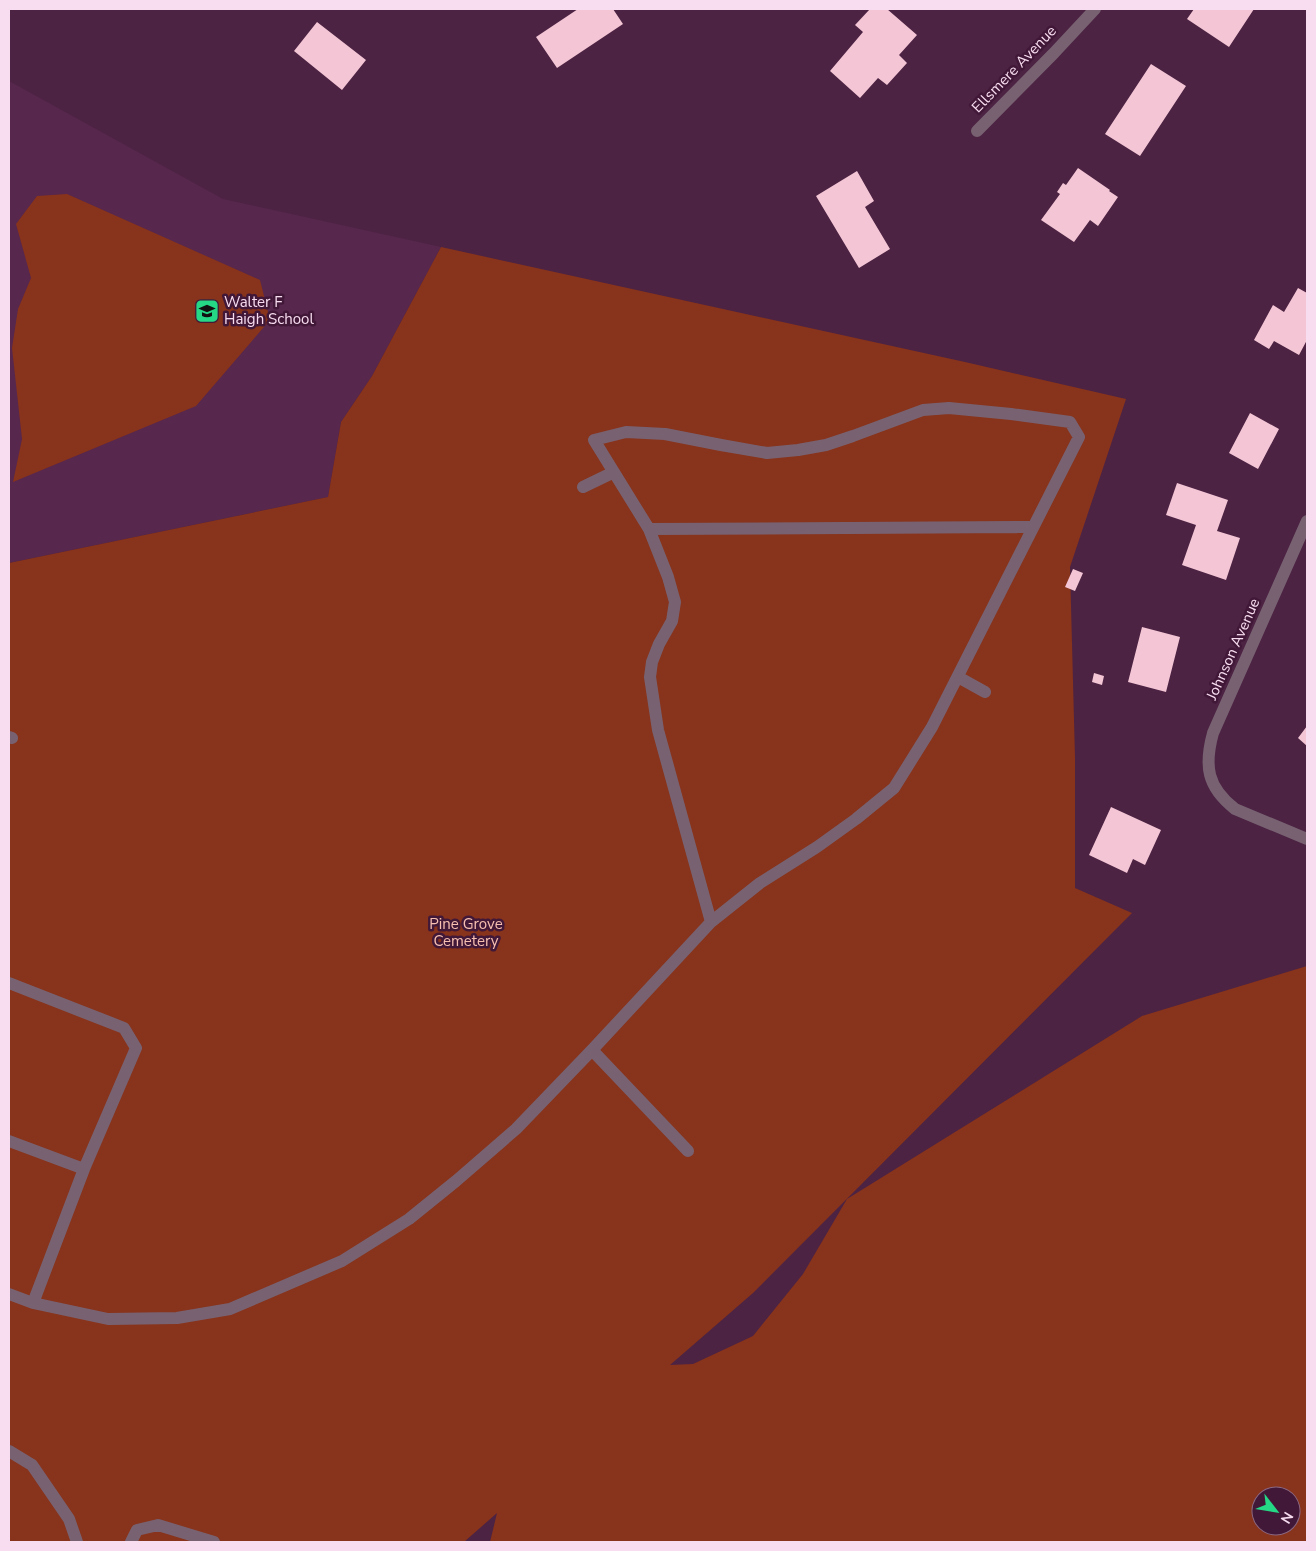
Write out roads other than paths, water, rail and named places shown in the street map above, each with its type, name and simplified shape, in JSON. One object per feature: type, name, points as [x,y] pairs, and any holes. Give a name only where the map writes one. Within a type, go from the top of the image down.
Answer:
[{"type":"street","name":"Ellsmere Avenue","points":[[977,131],[1095,9]]},
{"type":"street","points":[[9,1294],[33,1303],[108,1319],[177,1318],[230,1309],[342,1261],[409,1219],[456,1181],[516,1129],[711,922],[760,883],[817,847],[856,819],[894,788],[932,727],[1079,437],[1070,422],[949,408],[924,410],[826,445],[767,453],[664,434],[626,432],[594,440],[649,529],[668,577],[675,602],[672,621],[659,644],[652,662],[650,677],[658,730],[711,922]]},
{"type":"street","points":[[583,487],[614,472]]},
{"type":"street","name":"Johnson Avenue","points":[[1307,521],[1213,733],[1209,748],[1208,765],[1210,778],[1217,792],[1235,809],[1307,839]]},
{"type":"street","points":[[649,529],[1032,527]]},
{"type":"street","points":[[958,677],[985,692]]},
{"type":"street","points":[[9,983],[124,1028],[136,1048],[84,1169],[33,1303]]},
{"type":"street","points":[[592,1050],[688,1150]]},
{"type":"street","points":[[9,1141],[84,1169]]},
{"type":"street","points":[[9,1451],[32,1465],[69,1519],[77,1542]]},
{"type":"street","points":[[131,1542],[137,1530],[158,1525],[214,1542]]},
{"type":"place","name":"Walter F Haigh School","points":[[207,311]]},
{"type":"park label","name":"Pine Grove Cemetery","points":[[466,932]]}]
